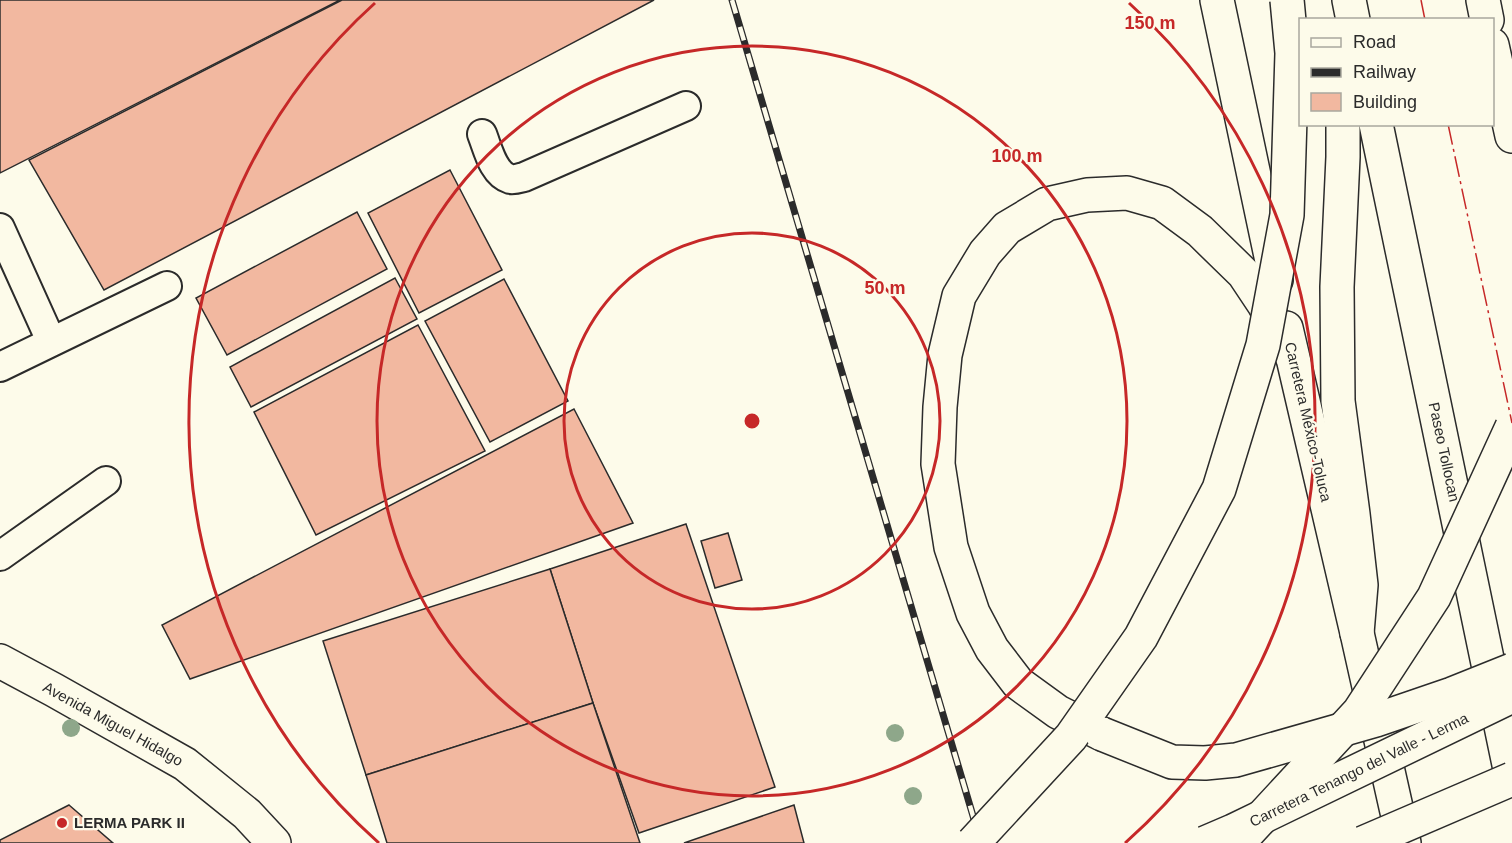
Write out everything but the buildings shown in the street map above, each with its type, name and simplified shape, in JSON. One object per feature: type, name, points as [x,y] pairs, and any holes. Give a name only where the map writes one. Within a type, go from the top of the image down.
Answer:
[{"type":"main road","name":"Carretera México-Toluca","points":[[1217,0],[1292,356],[1404,843]]},
{"type":"main road","points":[[973,843],[1071,737],[1135,646],[1219,489],[1263,345],[1287,215],[1292,53],[1287,0]]},
{"type":"main road","points":[[1347,18],[1349,0]]},
{"type":"main road","points":[[1349,0],[1353,18]]},
{"type":"main road","points":[[1483,0],[1487,18]]},
{"type":"main road","points":[[1494,54],[1512,136]]},
{"type":"main road","points":[[1342,126],[1338,401],[1361,585],[1357,633]]},
{"type":"main road","name":"Paseo Tollocan","points":[[1376,126],[1512,779]]},
{"type":"main road","points":[[1292,356],[1264,304],[1244,274],[1200,231],[1162,203],[1127,193],[1087,195],[1047,204],[1007,228],[985,253],[959,297],[945,354],[940,407],[938,464],[951,547],[973,613],[992,650],[1017,683],[1058,712],[1102,734],[1172,762],[1205,763],[1236,760],[1376,720],[1452,694],[1512,670]]},
{"type":"main road","points":[[1238,843],[1359,712],[1434,597],[1512,427]]},
{"type":"main road","name":"Avenida Miguel Hidalgo","points":[[0,661],[185,764],[247,814],[274,843]]},
{"type":"main road","name":"Carretera Tenango del Valle - Lerma","points":[[1205,843],[1512,696]]},
{"type":"main road","points":[[1363,843],[1512,779]]},
{"type":"lane","points":[[482,134],[494,165],[511,180],[524,177],[686,106]]},
{"type":"lane","points":[[0,228],[51,341]]},
{"type":"lane","points":[[0,367],[167,286]]},
{"type":"lane","points":[[0,556],[106,481]]},
{"type":"railway","points":[[732,0],[981,843]]},
{"type":"power","points":[[1421,0],[1425,18]]},
{"type":"power","points":[[1448,126],[1512,423]]},
{"type":"place","name":"LERMA PARK II","points":[[62,823]]}]
